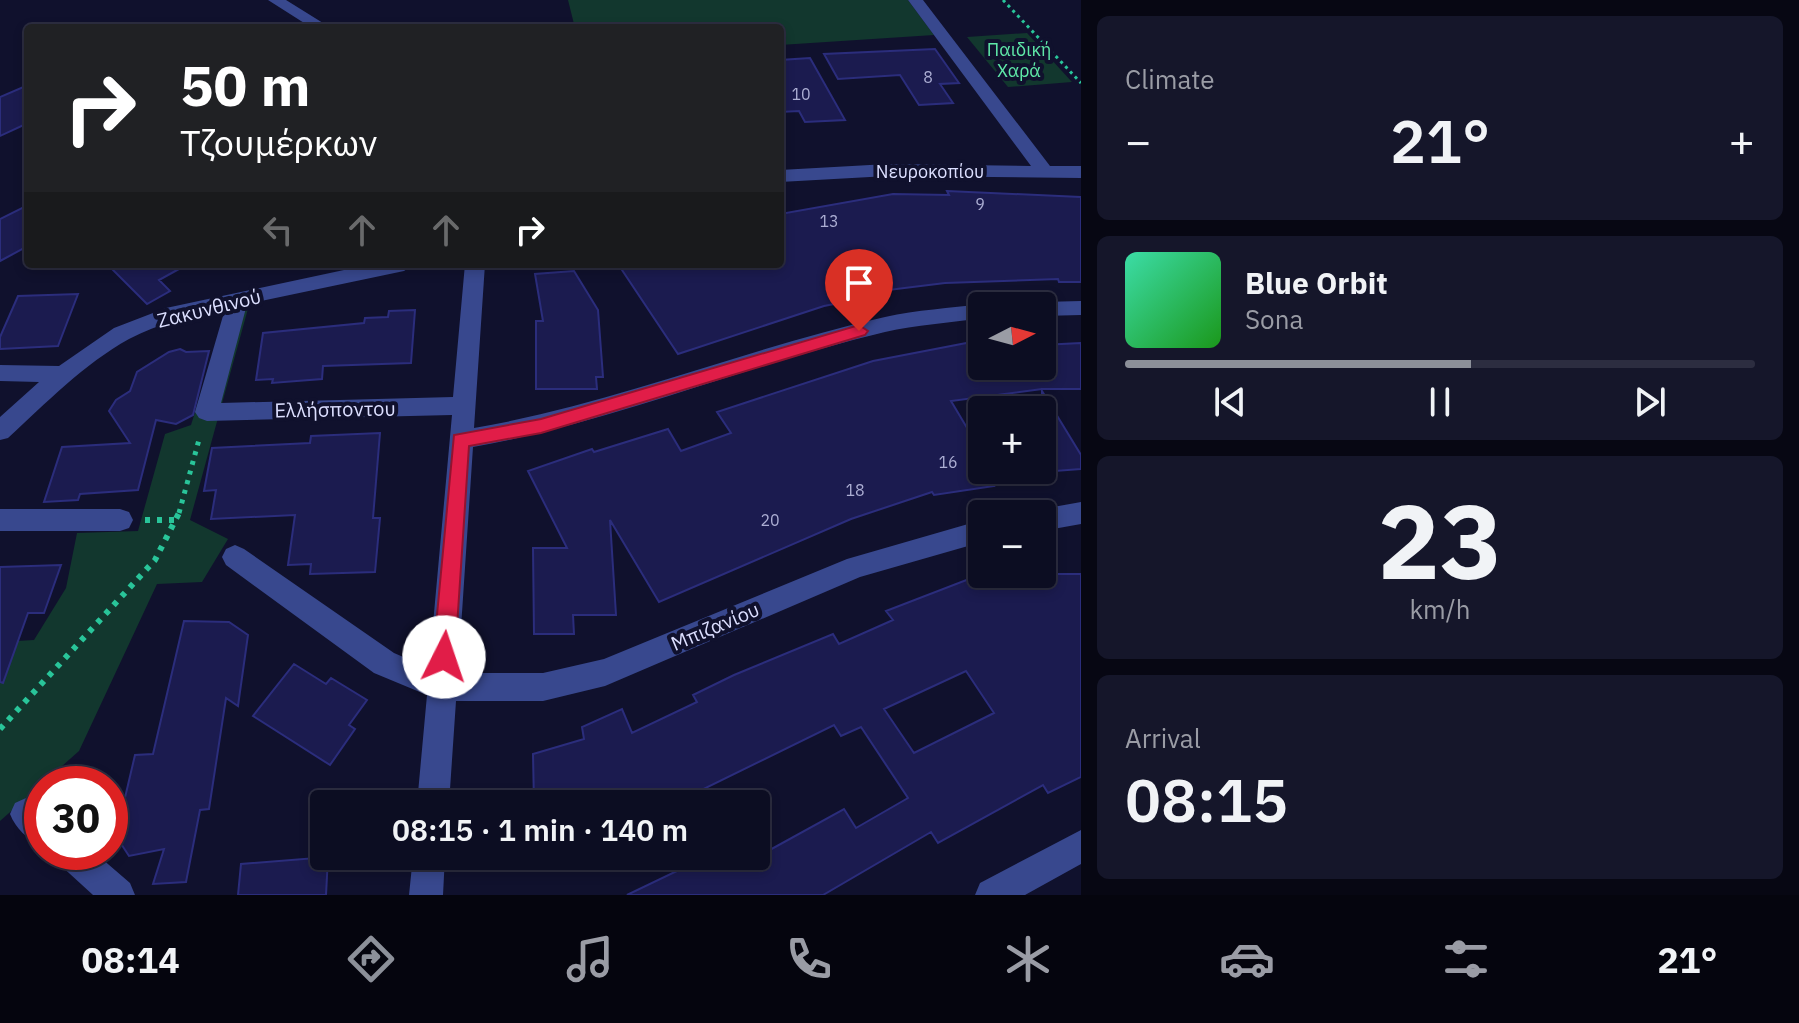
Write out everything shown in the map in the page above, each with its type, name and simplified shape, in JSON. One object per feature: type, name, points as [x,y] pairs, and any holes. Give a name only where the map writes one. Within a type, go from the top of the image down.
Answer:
[{"type":"street","points":[[275,0],[316,24]]},
{"type":"street","points":[[915,0],[1044,171]]},
{"type":"street","name":"Νευροκοπίου","points":[[784,176],[888,170],[1081,172]]},
{"type":"street","name":"Ζακυνθινού","points":[[0,431],[63,374],[122,333],[173,313],[382,268]]},
{"type":"street","points":[[434,790],[475,268]]},
{"type":"street","points":[[207,412],[238,300]]},
{"type":"street","points":[[1056,309],[1081,308]]},
{"type":"street","points":[[460,440],[541,426],[801,347],[888,324],[968,313]]},
{"type":"street","points":[[0,373],[63,374]]},
{"type":"street","name":"Ελλήσποντου","points":[[207,412],[463,406]]},
{"type":"street","points":[[1056,517],[1081,513]]},
{"type":"street","points":[[0,520],[120,520]]},
{"type":"street","name":"Μπιζανίου","points":[[442,687],[543,687],[605,672],[856,567],[968,535]]},
{"type":"street","points":[[235,557],[384,663],[442,687]]},
{"type":"street","points":[[992,895],[1081,846]]},
{"type":"street","points":[[90,870],[118,895]]},
{"type":"street","points":[[426,895],[428,870]]},
{"type":"path","points":[[1003,0],[1081,83]]},
{"type":"path","points":[[0,729],[169,541],[178,520],[207,412]]},
{"type":"green space","points":[[568,0],[908,0],[934,35],[784,45],[784,24],[574,24]]},
{"type":"green space","name":"Παιδική Χαρά","points":[[1027,33],[1072,82],[1008,87],[967,37]]},
{"type":"green space","points":[[249,305],[190,520],[228,539],[202,582],[157,584],[79,751],[62,766],[24,766],[24,800],[0,821],[0,642],[34,640],[66,588],[77,533],[138,531],[165,434],[191,425],[227,310]]},
{"type":"building","points":[[935,49],[959,83],[940,84],[953,103],[919,105],[900,75],[838,79],[824,54]]},
{"type":"building","points":[[810,58],[845,120],[805,122],[799,111],[784,112],[784,60]]},
{"type":"building","points":[[24,87],[24,125],[0,136],[0,97]]},
{"type":"building","points":[[947,191],[1081,197],[1081,282],[1059,282],[1058,279],[945,283],[872,292],[875,296],[824,306],[678,354],[621,268],[784,268],[784,213],[893,194],[949,195]]},
{"type":"building","points":[[24,207],[24,248],[0,261],[0,219]]},
{"type":"building","points":[[111,268],[181,268],[159,280],[170,291],[147,304]]},
{"type":"building","points":[[574,271],[598,310],[603,377],[596,377],[597,389],[536,389],[536,321],[543,321],[535,274]]},
{"type":"building","points":[[78,294],[58,346],[0,349],[0,337],[18,296]]},
{"type":"building","points":[[415,310],[411,363],[323,366],[322,379],[272,383],[273,379],[256,380],[263,333],[364,323],[365,318],[388,317],[389,311]]},
{"type":"building","points":[[968,343],[968,380],[1056,380],[1056,344],[1081,343],[1081,389],[1042,389],[968,396],[968,399],[951,401],[968,430],[968,484],[994,486],[934,495],[932,492],[851,519],[659,602],[610,520],[616,615],[573,615],[574,634],[534,634],[533,548],[567,548],[528,471],[592,449],[594,452],[668,429],[681,451],[731,433],[717,412],[873,361]]},
{"type":"building","points":[[180,349],[186,352],[209,351],[193,415],[176,424],[156,420],[138,490],[80,494],[78,500],[44,502],[62,447],[130,443],[109,411],[116,400],[130,391],[137,372],[169,352]]},
{"type":"building","points":[[1056,414],[1081,455],[1081,469],[1056,471]]},
{"type":"building","points":[[380,433],[373,518],[380,518],[375,572],[310,574],[311,564],[288,565],[295,515],[211,519],[216,490],[204,491],[212,448],[310,443],[311,436]]},
{"type":"building","points":[[61,565],[44,613],[28,613],[3,683],[0,682],[0,567]]},
{"type":"building","points":[[1056,574],[1081,574],[1081,777],[1048,793],[1043,785],[938,843],[931,832],[823,895],[627,895],[679,870],[770,870],[770,850],[844,809],[856,828],[908,798],[861,727],[841,736],[834,725],[702,790],[534,790],[533,754],[584,739],[582,727],[622,709],[632,733],[697,702],[693,695],[734,675],[833,634],[839,644],[893,620],[886,611],[968,579],[968,588],[1056,588]],"holes":[[[966,671],[994,713],[914,753],[884,709]]]},
{"type":"building","points":[[184,621],[229,622],[248,635],[238,706],[226,698],[209,809],[200,810],[186,882],[153,884],[164,849],[128,854],[128,785],[135,755],[153,754]]},
{"type":"building","points":[[294,664],[326,684],[331,678],[367,700],[349,725],[355,729],[330,765],[253,716]]},
{"type":"building","points":[[310,858],[310,870],[327,870],[326,895],[238,895],[241,864]]},
{"type":"route","points":[[444,657],[460,440],[541,426],[859,331]]}]
